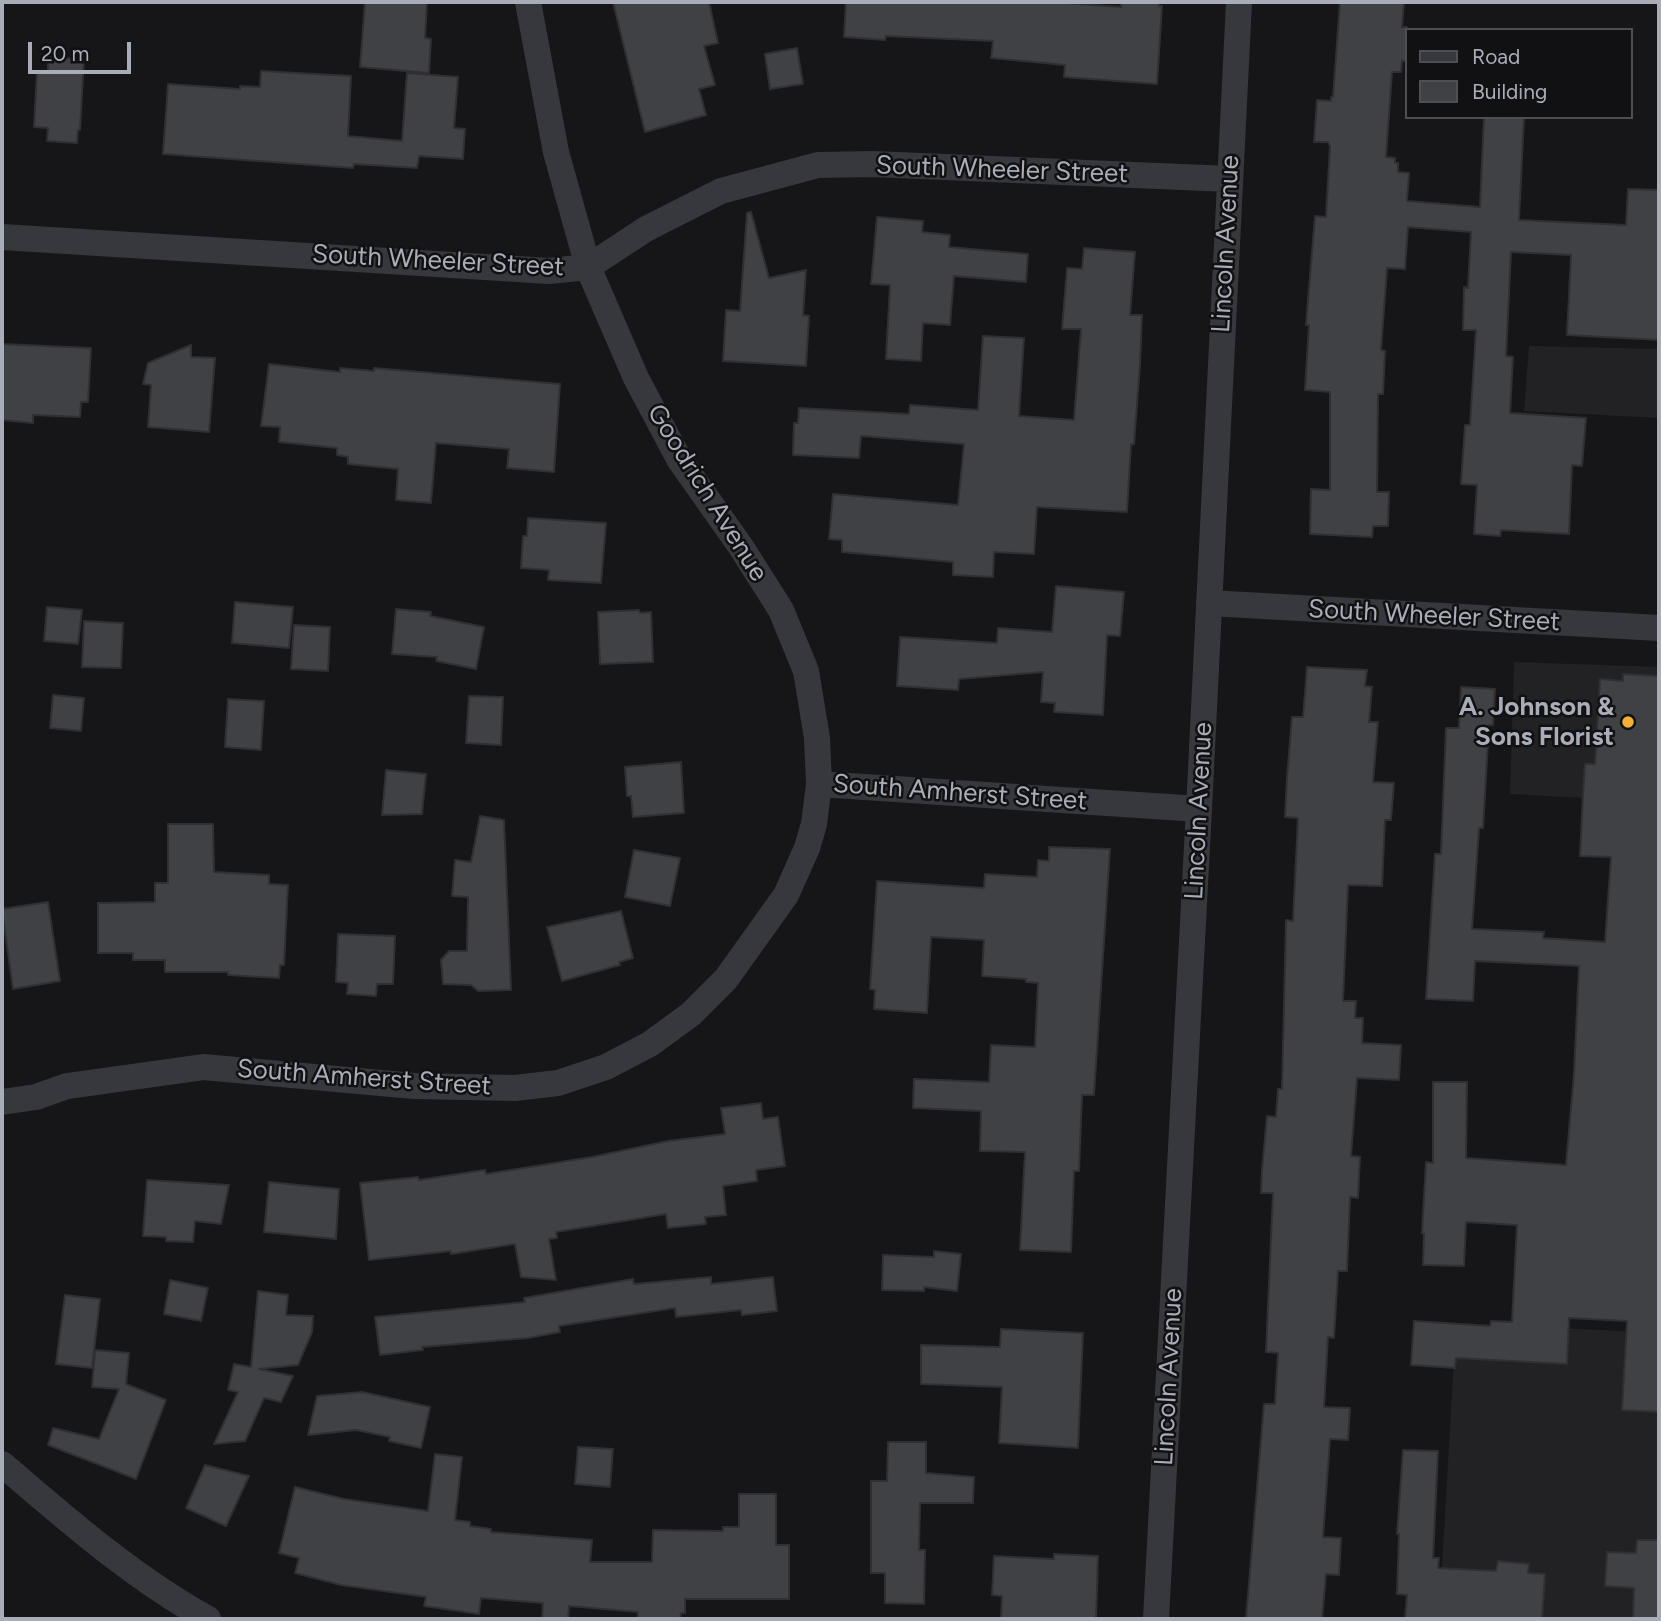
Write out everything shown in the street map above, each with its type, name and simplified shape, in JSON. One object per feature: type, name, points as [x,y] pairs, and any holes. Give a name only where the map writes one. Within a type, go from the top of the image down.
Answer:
[{"type":"street","name":"Goodrich Avenue","points":[[528,2],[556,152],[588,267],[636,378],[679,459],[741,547],[780,610],[806,671],[817,738],[819,784]]},
{"type":"street","name":"Lincoln Avenue","points":[[1156,1619],[1239,2]]},
{"type":"street","name":"South Wheeler Street","points":[[2,237],[549,271],[588,267],[646,229],[721,191],[818,165],[873,163],[1229,179]]},
{"type":"street","name":"South Wheeler Street","points":[[1209,603],[1659,628]]},
{"type":"street","name":"South Amherst Street","points":[[2,1102],[36,1097],[67,1086],[203,1067],[414,1086],[515,1088],[558,1083],[606,1067],[660,1037],[691,1014],[726,979],[786,895],[807,848],[814,824],[819,784],[1199,808]]},
{"type":"street","points":[[2,1464],[108,1554],[176,1601],[208,1619]]},
{"type":"shaded area","points":[[1529,346],[1659,349],[1659,418],[1524,411]]},
{"type":"shaded area","points":[[1514,662],[1659,667],[1659,802],[1510,794]]},
{"type":"shaded area","points":[[1456,1323],[1659,1333],[1659,1619],[1439,1619]]},
{"type":"building","points":[[365,2],[427,2],[425,38],[431,39],[429,73],[360,67]]},
{"type":"building","points":[[613,2],[709,2],[718,43],[704,46],[715,85],[699,89],[706,115],[645,132]]},
{"type":"building","points":[[846,2],[1051,2],[1121,7],[1121,2],[1159,2],[1159,6],[1162,6],[1157,84],[1064,77],[1065,65],[991,58],[993,41],[886,36],[885,40],[844,37]]},
{"type":"building","points":[[1340,2],[1404,2],[1402,27],[1407,27],[1406,61],[1402,61],[1401,72],[1392,72],[1386,157],[1395,158],[1398,172],[1409,173],[1407,201],[1480,207],[1484,119],[1524,119],[1519,220],[1626,225],[1628,189],[1659,190],[1659,340],[1567,335],[1571,255],[1511,252],[1506,356],[1513,357],[1510,413],[1586,418],[1582,466],[1572,465],[1569,534],[1501,530],[1500,536],[1474,534],[1477,485],[1461,484],[1465,425],[1470,425],[1476,330],[1463,330],[1464,287],[1468,288],[1471,232],[1408,227],[1405,269],[1387,268],[1381,350],[1385,351],[1383,394],[1378,394],[1377,492],[1389,492],[1388,526],[1373,526],[1372,537],[1310,534],[1311,489],[1330,490],[1330,392],[1305,390],[1309,325],[1306,325],[1315,216],[1326,217],[1330,146],[1328,142],[1314,142],[1317,100],[1331,101]]},
{"type":"building","points":[[797,48],[803,84],[770,89],[765,54]]},
{"type":"building","points":[[48,57],[84,59],[77,143],[47,141],[48,128],[34,127],[37,71],[48,72]]},
{"type":"building","points":[[261,71],[351,76],[348,136],[402,141],[407,73],[458,77],[454,128],[465,129],[463,159],[419,156],[417,168],[354,164],[353,168],[163,154],[168,84],[240,89],[240,86],[260,87]]},
{"type":"building","points":[[751,212],[769,278],[806,270],[803,315],[809,316],[806,366],[723,361],[726,310],[740,311],[747,213]]},
{"type":"building","points":[[877,217],[923,221],[922,232],[950,235],[949,247],[1028,254],[1026,282],[954,276],[950,325],[923,323],[921,361],[886,359],[890,285],[871,284]]},
{"type":"building","points":[[1084,248],[1135,252],[1130,315],[1142,315],[1127,512],[1037,507],[1034,554],[994,552],[993,577],[953,575],[953,562],[842,552],[842,540],[829,539],[833,494],[958,505],[964,444],[861,436],[859,458],[793,455],[794,423],[798,423],[799,408],[909,414],[910,405],[978,410],[983,336],[1024,338],[1019,416],[1074,420],[1081,329],[1062,329],[1067,268],[1082,269]]},
{"type":"building","points":[[2,344],[91,348],[88,402],[81,402],[80,417],[33,415],[33,423],[2,420]]},
{"type":"building","points":[[191,345],[191,357],[215,358],[209,432],[148,427],[151,385],[143,384],[148,363]]},
{"type":"building","points":[[269,364],[340,372],[340,368],[374,371],[374,368],[560,384],[554,472],[507,468],[509,449],[436,443],[431,503],[396,500],[398,469],[348,464],[348,457],[337,455],[337,448],[279,442],[280,427],[261,426]]},
{"type":"building","points":[[528,518],[606,523],[601,583],[548,580],[549,570],[521,568],[523,536],[527,536]]},
{"type":"building","points":[[1056,586],[1124,592],[1120,636],[1107,635],[1103,715],[1054,712],[1055,703],[1041,702],[1043,672],[959,679],[958,690],[897,686],[900,637],[997,643],[998,628],[1052,632]]},
{"type":"building","points":[[235,602],[293,607],[289,648],[232,643]]},
{"type":"building","points":[[47,607],[82,610],[78,644],[44,641]]},
{"type":"building","points":[[396,609],[431,612],[430,616],[484,627],[476,669],[436,661],[437,657],[392,654]]},
{"type":"building","points":[[639,610],[640,613],[651,612],[653,662],[600,664],[598,612]]},
{"type":"building","points":[[84,621],[123,623],[121,668],[82,667]]},
{"type":"building","points":[[294,625],[330,627],[328,671],[291,669]]},
{"type":"building","points":[[1307,667],[1367,670],[1365,686],[1372,687],[1369,722],[1378,722],[1373,782],[1394,783],[1391,820],[1385,820],[1382,886],[1348,885],[1343,1001],[1356,1001],[1355,1018],[1363,1018],[1362,1043],[1401,1045],[1399,1080],[1357,1078],[1351,1156],[1360,1157],[1358,1198],[1350,1197],[1347,1271],[1338,1271],[1334,1338],[1328,1337],[1324,1407],[1350,1408],[1348,1440],[1330,1439],[1323,1537],[1341,1538],[1339,1575],[1326,1574],[1322,1619],[1246,1619],[1264,1404],[1275,1404],[1278,1353],[1266,1352],[1273,1193],[1261,1193],[1267,1116],[1276,1117],[1278,1089],[1282,1089],[1286,920],[1293,921],[1298,818],[1285,817],[1287,778],[1292,717],[1303,717]]},
{"type":"building","points":[[1623,674],[1659,676],[1659,1412],[1622,1410],[1627,1321],[1569,1318],[1567,1364],[1456,1358],[1455,1368],[1411,1365],[1414,1321],[1490,1326],[1491,1321],[1512,1322],[1517,1225],[1466,1222],[1464,1266],[1423,1265],[1426,1162],[1433,1163],[1433,1082],[1467,1082],[1466,1158],[1566,1165],[1574,1074],[1579,966],[1475,961],[1473,1001],[1426,999],[1435,854],[1441,854],[1446,728],[1459,728],[1461,687],[1495,689],[1493,725],[1489,725],[1483,828],[1479,828],[1472,929],[1544,932],[1543,938],[1605,942],[1611,857],[1580,856],[1585,764],[1595,764],[1600,679],[1623,681]]},
{"type":"building","points":[[53,695],[84,698],[81,731],[50,728]]},
{"type":"building","points":[[469,696],[503,697],[501,745],[466,743]]},
{"type":"building","points":[[228,699],[264,701],[261,750],[225,747]]},
{"type":"building","points":[[681,762],[684,813],[633,817],[631,796],[627,796],[625,767]]},
{"type":"building","points":[[386,770],[426,774],[422,814],[382,815]]},
{"type":"building","points":[[480,816],[504,820],[511,990],[478,991],[471,985],[443,984],[441,960],[449,951],[467,951],[468,897],[452,896],[455,860],[471,862]]},
{"type":"building","points":[[168,824],[213,824],[214,872],[269,875],[269,884],[288,885],[284,965],[280,965],[279,978],[228,975],[228,972],[165,972],[165,960],[133,960],[133,953],[98,953],[98,903],[155,902],[155,883],[168,883]]},
{"type":"building","points":[[1049,847],[1110,849],[1094,1095],[1082,1095],[1079,1171],[1074,1171],[1071,1252],[1020,1250],[1025,1152],[980,1151],[981,1111],[913,1108],[914,1079],[989,1082],[991,1045],[1035,1047],[1038,983],[1026,982],[1026,979],[982,976],[984,940],[931,937],[927,1013],[874,1009],[875,990],[870,989],[877,881],[984,888],[985,874],[1037,877],[1038,860],[1049,861]]},
{"type":"building","points":[[634,850],[680,858],[670,906],[625,897]]},
{"type":"building","points":[[48,902],[60,981],[13,989],[2,909]]},
{"type":"building","points":[[621,911],[633,958],[619,962],[620,965],[562,981],[547,927]]},
{"type":"building","points":[[338,934],[395,936],[393,984],[377,984],[376,996],[347,994],[348,983],[336,982]]},
{"type":"building","points":[[761,1103],[763,1119],[778,1117],[785,1166],[756,1170],[757,1181],[723,1186],[726,1215],[705,1217],[706,1224],[668,1228],[666,1214],[556,1232],[557,1238],[549,1239],[556,1280],[521,1277],[515,1244],[451,1254],[451,1251],[369,1260],[360,1183],[418,1177],[419,1180],[485,1170],[486,1174],[592,1157],[668,1141],[725,1134],[721,1108]]},
{"type":"building","points":[[147,1180],[229,1185],[221,1224],[195,1221],[193,1242],[166,1241],[166,1237],[143,1236]]},
{"type":"building","points":[[269,1182],[339,1189],[336,1239],[264,1232]]},
{"type":"building","points":[[934,1251],[961,1254],[957,1291],[924,1287],[924,1291],[882,1290],[883,1255],[934,1257]]},
{"type":"building","points":[[711,1277],[711,1284],[773,1277],[777,1311],[742,1315],[741,1310],[676,1317],[675,1308],[559,1326],[560,1332],[528,1338],[422,1347],[423,1350],[380,1355],[375,1317],[525,1302],[524,1298],[633,1279],[634,1284]]},
{"type":"building","points":[[170,1280],[208,1288],[201,1321],[164,1314]]},
{"type":"building","points":[[258,1291],[288,1295],[286,1315],[313,1316],[312,1332],[298,1365],[259,1369],[293,1376],[281,1402],[264,1398],[245,1441],[214,1444],[238,1392],[228,1390],[234,1364],[251,1367]]},
{"type":"building","points":[[65,1295],[100,1299],[92,1368],[56,1364]]},
{"type":"building","points":[[1001,1329],[1083,1333],[1078,1448],[999,1443],[1002,1387],[921,1384],[921,1345],[1000,1347]]},
{"type":"building","points":[[95,1350],[129,1353],[126,1384],[166,1400],[136,1479],[48,1445],[53,1428],[99,1439],[119,1389],[92,1387]]},
{"type":"building","points":[[362,1392],[430,1407],[421,1448],[389,1441],[390,1437],[356,1430],[308,1435],[317,1396]]},
{"type":"building","points":[[888,1442],[926,1442],[926,1473],[974,1477],[973,1503],[920,1503],[919,1550],[925,1550],[924,1604],[885,1603],[885,1573],[871,1573],[871,1481],[887,1481]]},
{"type":"building","points":[[578,1447],[613,1449],[610,1487],[575,1484]]},
{"type":"building","points":[[1403,1450],[1438,1451],[1433,1558],[1439,1558],[1438,1568],[1496,1571],[1498,1561],[1529,1564],[1528,1573],[1545,1574],[1542,1619],[1405,1619],[1407,1595],[1397,1594],[1397,1534]]},
{"type":"building","points":[[435,1454],[462,1457],[455,1520],[470,1522],[470,1526],[491,1529],[491,1532],[592,1540],[590,1562],[652,1562],[653,1530],[723,1531],[723,1527],[739,1527],[739,1494],[776,1494],[776,1545],[789,1545],[789,1599],[685,1599],[685,1613],[681,1613],[680,1619],[638,1619],[638,1612],[569,1606],[568,1619],[542,1619],[543,1603],[481,1598],[479,1614],[424,1606],[426,1597],[341,1585],[295,1573],[299,1558],[279,1553],[295,1487],[344,1499],[428,1511]]},
{"type":"building","points":[[205,1465],[249,1476],[226,1526],[186,1508]]},
{"type":"building","points":[[1637,1540],[1659,1540],[1659,1619],[1633,1619],[1634,1588],[1605,1586],[1607,1552],[1636,1553]]},
{"type":"building","points":[[1054,1554],[1098,1556],[1096,1619],[1001,1619],[1002,1596],[992,1595],[994,1556],[1054,1559]]},
{"type":"place","name":"A. Johnson & Sons Florist","points":[[1628,722]]}]
